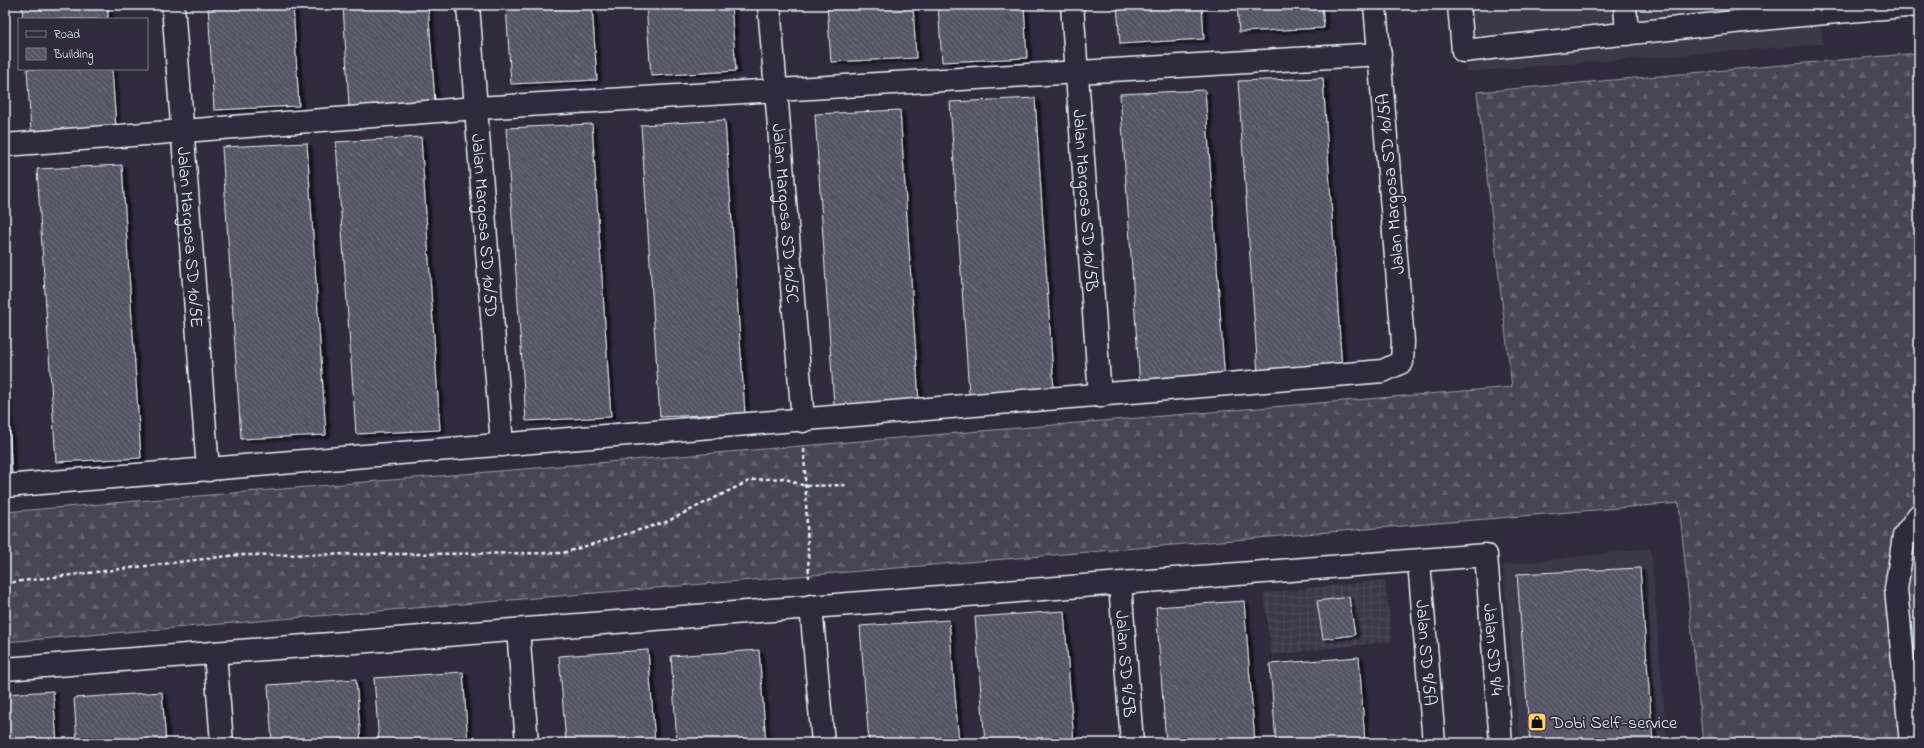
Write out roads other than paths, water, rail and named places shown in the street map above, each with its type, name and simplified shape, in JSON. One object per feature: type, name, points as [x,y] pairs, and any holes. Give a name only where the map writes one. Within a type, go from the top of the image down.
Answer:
[{"type":"street","name":"Jalan Margosa SD 10/5E","points":[[173,5],[208,470]]},
{"type":"street","name":"Jalan Margosa SD 10/5D","points":[[468,5],[502,445]]},
{"type":"street","name":"Jalan Margosa SD 10/5C","points":[[769,5],[803,421]]},
{"type":"street","name":"Jalan Margosa SD 10/5B","points":[[1072,5],[1100,396]]},
{"type":"street","name":"Jalan Margosa SD 10/5A","points":[[1100,396],[1383,371],[1402,362],[1403,341],[1376,5]]},
{"type":"street","points":[[1459,5],[1462,51],[1627,34],[1791,11],[1918,5]]},
{"type":"street","points":[[1625,5],[1627,34]]},
{"type":"street","points":[[5,145],[476,108],[1380,54]]},
{"type":"street","points":[[5,486],[1100,396]]},
{"type":"street","points":[[1911,743],[1896,589],[1904,536],[1919,516]]},
{"type":"street","name":"Jalan SD 9/4","points":[[1419,562],[1486,556],[1501,743]]},
{"type":"street","points":[[5,669],[811,606],[1419,562]]},
{"type":"street","name":"Jalan SD 9/5A","points":[[1419,562],[1434,743]]},
{"type":"street","name":"Jalan SD 9/5B","points":[[1120,584],[1132,743]]},
{"type":"street","points":[[811,606],[823,743]]},
{"type":"street","points":[[518,630],[527,743]]},
{"type":"street","points":[[215,653],[222,743]]},
{"type":"place","name":"Dobi Self-service","points":[[1537,722]]}]
